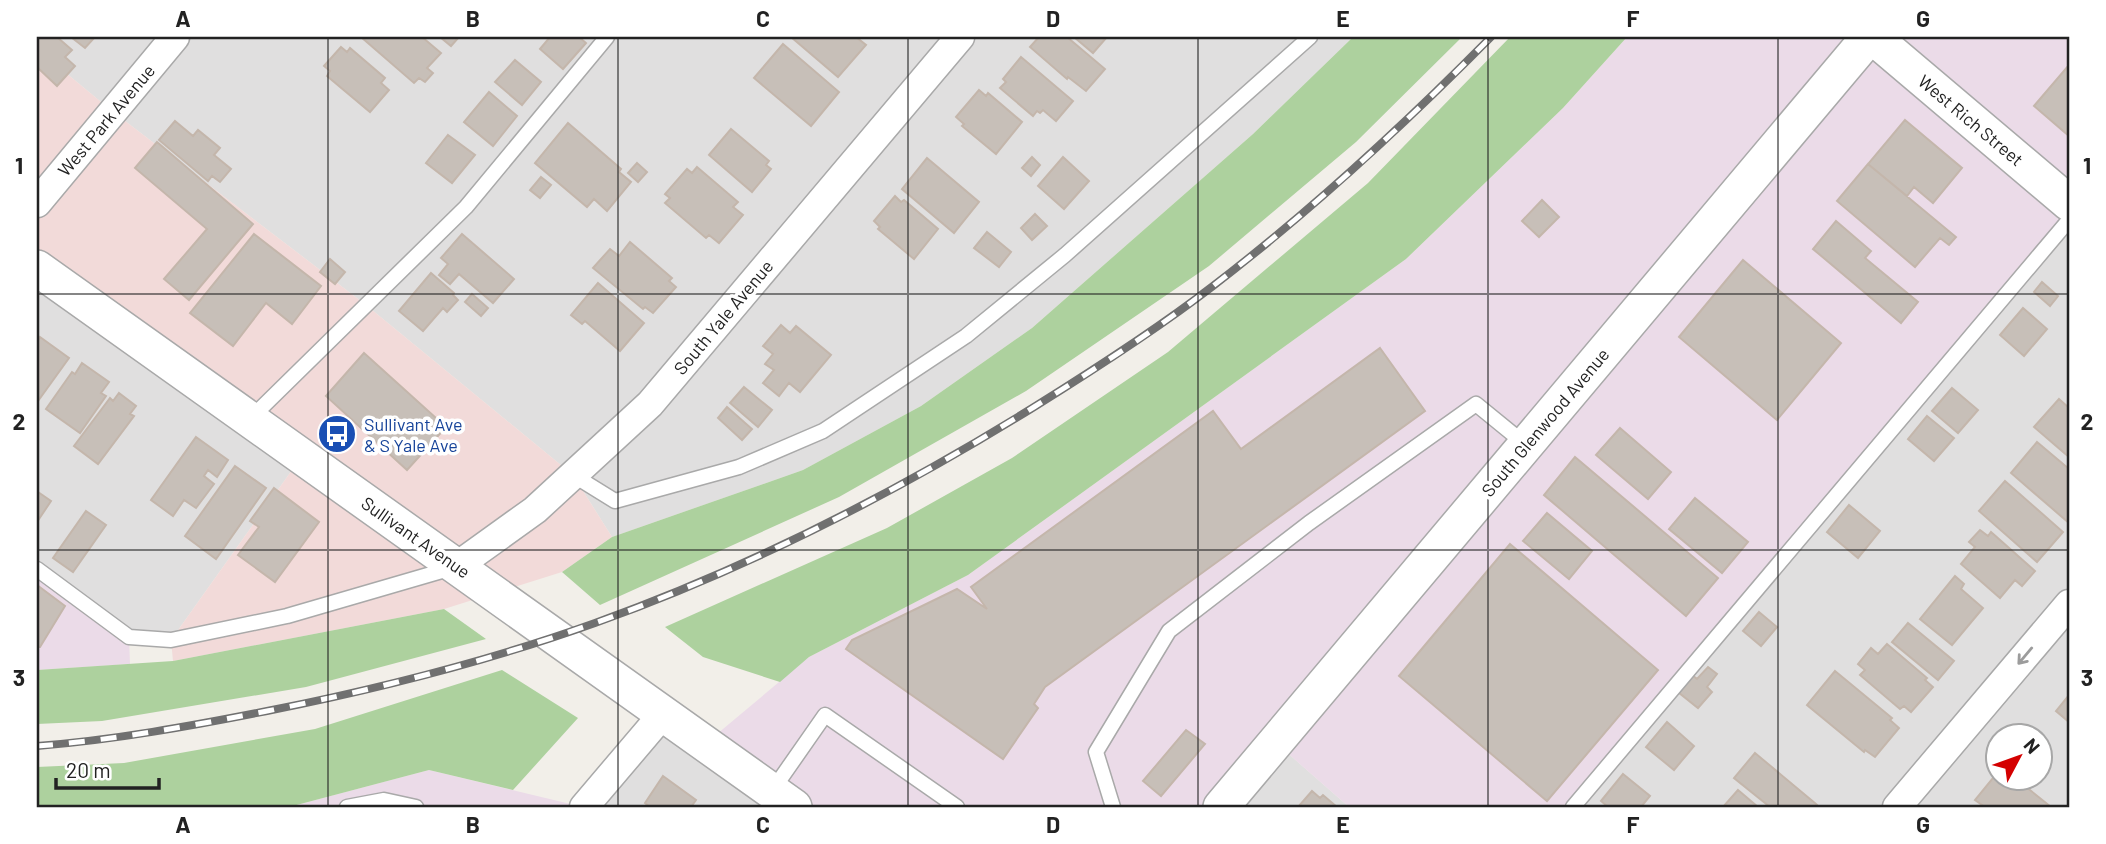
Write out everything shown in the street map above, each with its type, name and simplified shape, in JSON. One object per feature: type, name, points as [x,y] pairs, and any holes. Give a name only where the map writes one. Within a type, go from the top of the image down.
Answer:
[{"type":"street","name":"West Park Avenue","points":[[37,203],[176,37]]},
{"type":"street","name":"South Yale Avenue","points":[[457,566],[535,510],[650,404],[960,37]]},
{"type":"street","name":"West Rich Street","points":[[1871,37],[2069,203]]},
{"type":"street","name":"South Glenwood Avenue","points":[[1221,807],[1871,37]]},
{"type":"street","name":"Sullivant Avenue","points":[[37,268],[783,799]]},
{"type":"street","points":[[1897,807],[2069,604]]},
{"type":"street","points":[[584,807],[663,714]]},
{"type":"lane","points":[[250,419],[467,207],[607,37]]},
{"type":"lane","points":[[573,475],[615,501],[739,467],[823,430],[966,335],[995,312],[1065,255],[1310,37]]},
{"type":"lane","points":[[1573,807],[2069,220]]},
{"type":"lane","points":[[1113,807],[1097,752],[1169,631],[1309,523],[1476,404],[1526,444]]},
{"type":"lane","points":[[37,569],[129,637],[171,640],[287,617],[457,566]]},
{"type":"lane","points":[[783,799],[825,715],[957,807]]},
{"type":"lane","points":[[346,807],[384,800],[416,807]]},
{"type":"shaded area","points":[[37,37],[1353,37],[1253,134],[1032,328],[921,406],[803,470],[612,537],[573,475],[366,305],[112,111],[37,49]]},
{"type":"shaded area","points":[[1627,37],[2069,37],[2069,220],[1573,807],[1349,807],[1276,743],[1221,807],[793,807],[705,744],[809,657],[968,575],[1406,259],[1563,108]]},
{"type":"shaded area","points":[[37,49],[112,111],[366,305],[573,475],[612,537],[562,572],[444,609],[173,661],[171,640],[302,456],[37,268]]},
{"type":"shaded area","points":[[2069,220],[2069,807],[1573,807]]},
{"type":"shaded area","points":[[37,268],[302,456],[171,640],[129,637],[37,569]]},
{"type":"shaded area","points":[[37,569],[129,637],[130,664],[37,670]]},
{"type":"shaded area","points":[[663,714],[793,807],[584,807]]},
{"type":"shaded area","points":[[1275,742],[1349,807],[1221,807]]},
{"type":"shaded area","points":[[429,770],[583,807],[289,807]]},
{"type":"green space","points":[[1353,37],[1462,37],[1356,142],[1209,266],[1026,391],[839,497],[600,605],[562,572],[612,537],[803,470],[921,406],[1032,328],[1253,134]]},
{"type":"green space","points":[[1510,37],[1627,37],[1563,108],[1406,259],[968,575],[809,657],[780,682],[703,657],[665,627],[887,528],[1012,458],[1168,352],[1368,183]]},
{"type":"green space","points":[[444,609],[486,639],[306,687],[102,721],[37,724],[37,670],[173,661]]},
{"type":"green space","points":[[502,670],[578,718],[513,790],[429,770],[289,807],[37,807],[37,767],[124,763],[315,729]]},
{"type":"building","points":[[37,37],[57,37],[72,50],[65,57],[75,66],[57,86],[37,67]]},
{"type":"building","points":[[71,37],[95,37],[85,48]]},
{"type":"building","points":[[361,37],[422,37],[441,53],[427,68],[433,73],[425,82],[419,78],[414,83]]},
{"type":"building","points":[[440,37],[459,37],[451,46]]},
{"type":"building","points":[[550,37],[579,37],[586,43],[563,69],[540,49]]},
{"type":"building","points":[[791,37],[856,37],[866,45],[838,77]]},
{"type":"building","points":[[1039,37],[1067,37],[1105,69],[1086,91],[1068,77],[1067,79],[1030,47]]},
{"type":"building","points":[[1074,37],[1107,37],[1093,53]]},
{"type":"building","points":[[783,44],[839,92],[811,126],[754,78]]},
{"type":"building","points":[[341,47],[347,52],[350,48],[385,78],[381,83],[389,90],[370,112],[327,76],[330,71],[324,66]]},
{"type":"building","points":[[1021,57],[1073,101],[1056,121],[1043,110],[1040,113],[1037,111],[1033,116],[1000,88],[1006,82],[1003,79]]},
{"type":"building","points":[[515,60],[541,82],[522,105],[495,82]]},
{"type":"building","points":[[2069,65],[2069,136],[2034,106]]},
{"type":"building","points":[[979,90],[986,96],[988,93],[1022,122],[996,154],[962,126],[964,124],[956,117]]},
{"type":"building","points":[[489,92],[517,116],[493,146],[464,122]]},
{"type":"building","points":[[1905,120],[1962,168],[1933,203],[1914,187],[1907,196],[1868,164]]},
{"type":"building","points":[[175,121],[193,136],[198,130],[220,148],[214,155],[231,169],[220,182],[212,176],[208,181],[159,140]]},
{"type":"building","points":[[568,123],[621,169],[619,172],[631,182],[607,211],[594,199],[587,207],[535,163]]},
{"type":"building","points":[[731,129],[769,161],[766,165],[771,169],[752,192],[709,155]]},
{"type":"building","points":[[448,135],[475,155],[452,183],[426,163]]},
{"type":"building","points":[[157,142],[253,224],[189,300],[164,279],[207,229],[135,168]]},
{"type":"building","points":[[1032,157],[1040,165],[1031,176],[1022,168]]},
{"type":"building","points":[[1063,157],[1089,181],[1064,209],[1038,186]]},
{"type":"building","points":[[927,158],[979,202],[954,233],[902,189]]},
{"type":"building","points":[[637,163],[647,172],[638,182],[628,173]]},
{"type":"building","points":[[1868,164],[1956,237],[1949,245],[1940,238],[1915,267],[1837,201]]},
{"type":"building","points":[[697,167],[738,202],[733,207],[743,215],[719,243],[709,235],[706,238],[665,203],[670,198],[665,194],[687,169],[692,173]]},
{"type":"building","points":[[541,177],[551,185],[540,198],[530,190]]},
{"type":"building","points":[[895,196],[901,202],[904,200],[938,229],[914,259],[878,229],[880,227],[874,221]]},
{"type":"building","points":[[1542,200],[1559,217],[1539,237],[1522,221]]},
{"type":"building","points":[[1035,214],[1047,226],[1032,240],[1021,228]]},
{"type":"building","points":[[1836,221],[1871,251],[1865,258],[1918,302],[1901,323],[1813,249]]},
{"type":"building","points":[[987,232],[1011,252],[999,267],[974,248]]},
{"type":"building","points":[[254,234],[321,286],[292,324],[266,303],[233,346],[190,313]]},
{"type":"building","points":[[462,234],[514,279],[493,303],[459,274],[450,284],[439,275],[448,264],[441,258]]},
{"type":"building","points":[[630,242],[672,278],[669,281],[676,287],[653,313],[645,307],[643,309],[593,268],[610,249],[619,256]]},
{"type":"building","points":[[330,259],[345,272],[335,284],[320,272]]},
{"type":"building","points":[[1743,260],[1841,343],[1777,420],[1679,337]]},
{"type":"building","points":[[431,273],[454,293],[458,300],[447,312],[443,308],[423,331],[399,311]]},
{"type":"building","points":[[2042,282],[2058,296],[2050,306],[2034,292]]},
{"type":"building","points":[[598,283],[644,323],[620,351],[585,321],[582,324],[571,315]]},
{"type":"building","points":[[472,294],[488,308],[481,316],[465,302]]},
{"type":"building","points":[[2023,308],[2047,329],[2024,356],[2000,335]]},
{"type":"building","points":[[781,325],[790,333],[796,326],[831,355],[800,392],[789,383],[779,396],[763,383],[774,370],[765,364],[773,354],[763,346]]},
{"type":"building","points":[[40,337],[69,358],[38,401],[37,342]]},
{"type":"building","points":[[1380,348],[1425,411],[1045,687],[1034,704],[1038,708],[1003,759],[846,649],[852,640],[957,589],[987,609],[971,587],[1213,411],[1241,449]]},
{"type":"building","points":[[364,353],[446,427],[407,470],[326,396]]},
{"type":"building","points":[[82,363],[109,382],[101,393],[106,396],[80,433],[46,409],[72,372],[75,374]]},
{"type":"building","points":[[744,387],[772,410],[758,427],[730,403]]},
{"type":"building","points":[[1952,388],[1978,410],[1958,433],[1932,411]]},
{"type":"building","points":[[119,393],[136,406],[130,414],[134,416],[98,464],[74,446],[110,398],[113,401]]},
{"type":"building","points":[[2059,399],[2069,408],[2069,457],[2034,427]]},
{"type":"building","points":[[727,407],[752,429],[742,440],[718,418]]},
{"type":"building","points":[[1927,416],[1954,438],[1934,461],[1908,439]]},
{"type":"building","points":[[1620,428],[1671,472],[1648,499],[1596,455]]},
{"type":"building","points":[[196,437],[228,460],[217,477],[208,470],[204,476],[214,484],[196,508],[184,500],[173,516],[151,500]]},
{"type":"building","points":[[2037,442],[2069,469],[2069,523],[2011,473]]},
{"type":"building","points":[[1575,457],[1718,578],[1686,616],[1544,495]]},
{"type":"building","points":[[235,466],[266,488],[216,559],[185,536]]},
{"type":"building","points":[[2005,481],[2063,532],[2037,562],[1979,511]]},
{"type":"building","points":[[274,488],[319,522],[275,582],[238,555],[259,527],[250,521]]},
{"type":"building","points":[[38,492],[51,501],[37,522],[37,494]]},
{"type":"building","points":[[1695,498],[1748,542],[1722,573],[1669,529]]},
{"type":"building","points":[[1849,505],[1880,531],[1858,558],[1827,532]]},
{"type":"building","points":[[86,511],[106,525],[73,572],[53,558]]},
{"type":"building","points":[[1547,513],[1592,551],[1569,579],[1523,541]]},
{"type":"building","points":[[1980,530],[1988,536],[1991,532],[2035,571],[2022,586],[2015,580],[2000,598],[1961,564],[1975,547],[1969,542]]},
{"type":"building","points":[[1510,544],[1658,670],[1547,801],[1399,676]]},
{"type":"building","points":[[1955,576],[1964,584],[1961,589],[1983,608],[1952,645],[1920,619]]},
{"type":"building","points":[[37,585],[65,606],[40,647],[37,647]]},
{"type":"building","points":[[1759,612],[1777,627],[1761,646],[1743,631]]},
{"type":"building","points":[[1908,623],[1954,661],[1938,680],[1892,642]]},
{"type":"building","points":[[1887,644],[1927,678],[1925,680],[1933,687],[1911,712],[1904,706],[1900,709],[1860,675],[1865,670],[1858,664],[1871,648],[1878,654]]},
{"type":"building","points":[[1708,667],[1717,674],[1707,687],[1712,692],[1698,708],[1678,692],[1692,675],[1697,679]]},
{"type":"building","points":[[1835,671],[1892,718],[1890,720],[1899,728],[1875,757],[1865,750],[1864,752],[1807,705]]},
{"type":"building","points":[[2069,695],[2069,722],[2056,711]]},
{"type":"building","points":[[1667,722],[1694,746],[1674,770],[1646,747]]},
{"type":"building","points":[[1186,730],[1205,744],[1161,796],[1143,781]]},
{"type":"building","points":[[1755,753],[1819,807],[1770,807],[1734,778]]},
{"type":"building","points":[[1623,774],[1650,796],[1641,807],[1608,807],[1601,801]]},
{"type":"building","points":[[663,776],[696,800],[691,807],[650,807],[645,803]]},
{"type":"building","points":[[1738,790],[1758,807],[1723,807]]},
{"type":"building","points":[[1983,790],[2032,792],[2051,807],[1985,807],[1975,800]]},
{"type":"building","points":[[1312,791],[1320,798],[1323,795],[1337,807],[1298,807]]},
{"type":"railway","points":[[37,746],[124,736],[238,717],[474,662],[555,637],[652,601],[820,527],[982,439],[1102,364],[1191,302],[1321,197],[1390,135],[1491,37]]},
{"type":"place","name":"Sullivant Ave & S Yale Ave","points":[[337,434]]}]
